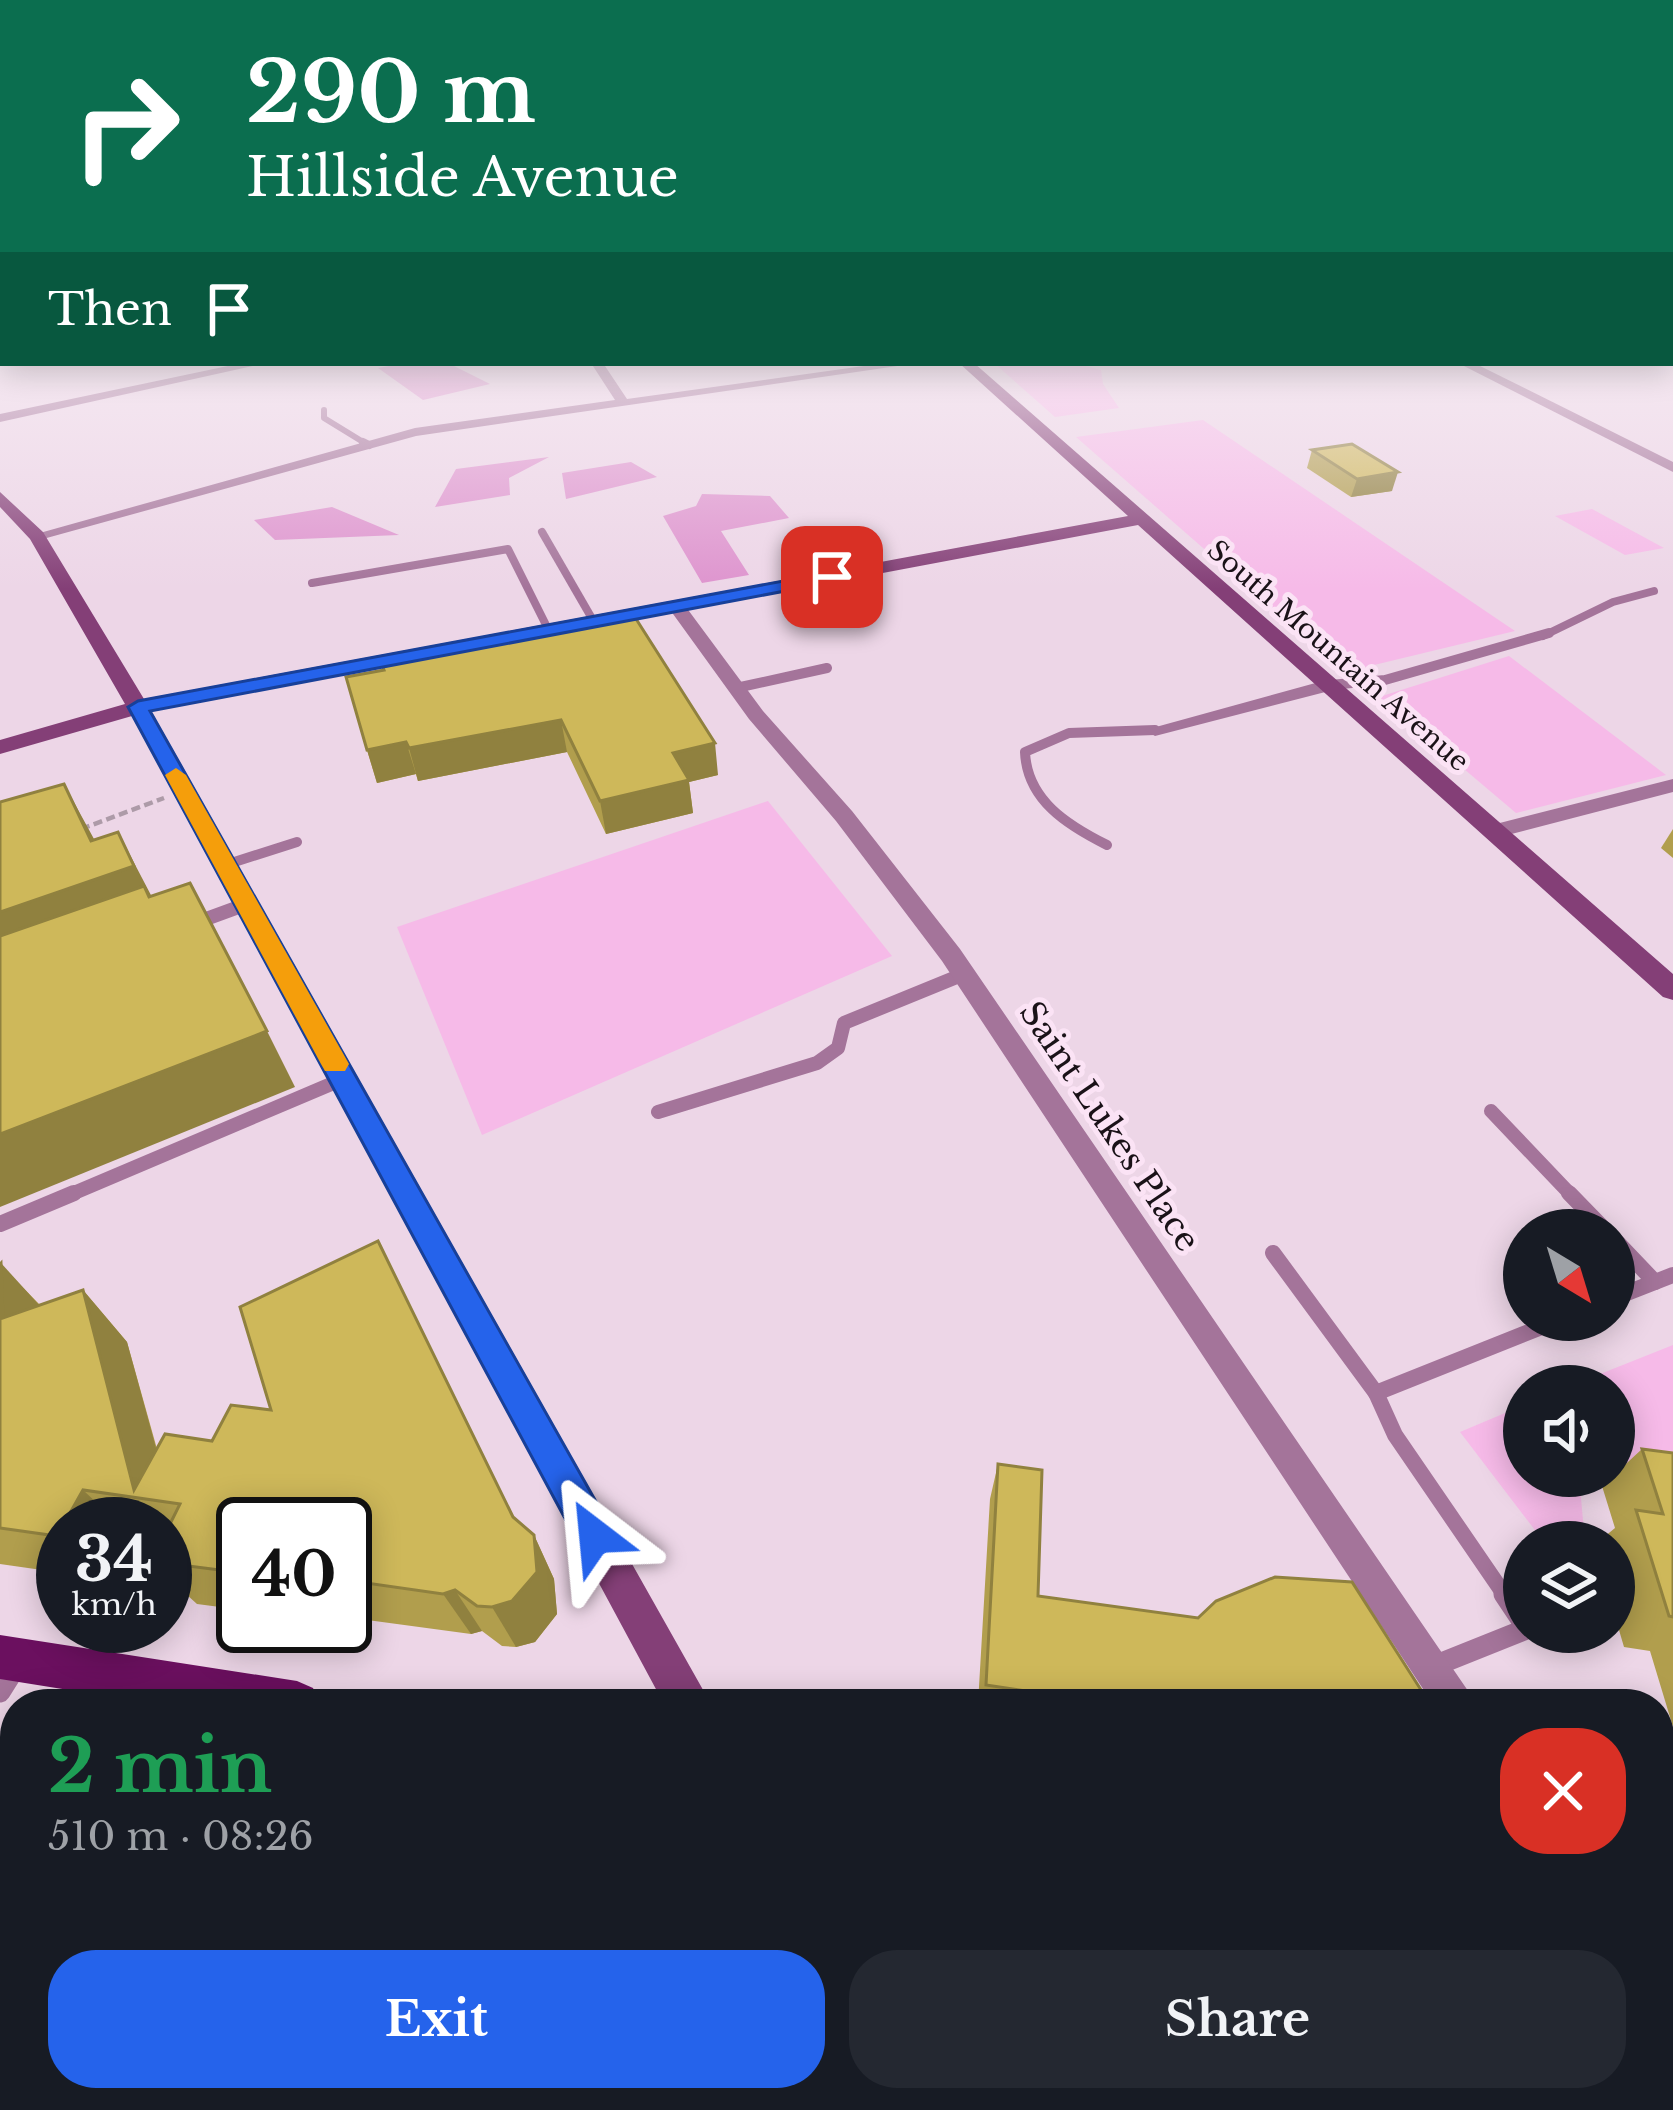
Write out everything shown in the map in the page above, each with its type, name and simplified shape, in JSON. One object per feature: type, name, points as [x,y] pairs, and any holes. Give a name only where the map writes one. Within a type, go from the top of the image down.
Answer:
[{"type":"main road","points":[[7,1670],[169,1689]]},
{"type":"street","points":[[0,418],[125,391]]},
{"type":"street","points":[[616,391],[624,404]]},
{"type":"street","points":[[37,536],[415,432],[712,391]]},
{"type":"street","name":"South Mountain Avenue","points":[[998,391],[1673,990]]},
{"type":"street","points":[[1521,391],[1673,468]]},
{"type":"street","points":[[0,497],[37,536],[138,707],[680,1689]]},
{"type":"street","points":[[0,747],[138,707],[1141,519]]},
{"type":"street","name":"Saint Lukes Place","points":[[677,607],[736,688],[896,879],[964,974],[1447,1689]]},
{"type":"street","points":[[1155,730],[1330,685]]},
{"type":"street","points":[[1496,830],[1673,785]]},
{"type":"lane","points":[[325,410],[324,418],[368,445]]},
{"type":"lane","points":[[542,532],[594,622]]},
{"type":"lane","points":[[312,583],[508,549],[548,631]]},
{"type":"lane","points":[[1330,685],[1385,680],[1544,636],[1613,602],[1654,591]]},
{"type":"lane","points":[[736,688],[827,668]]},
{"type":"lane","points":[[1107,845],[1072,829],[1052,811],[1035,788],[1023,761],[1025,752],[1042,741],[1088,733],[1155,730]]},
{"type":"lane","points":[[225,865],[297,842]]},
{"type":"lane","points":[[179,928],[247,904]]},
{"type":"lane","points":[[658,1112],[817,1063],[838,1051],[846,1036],[844,1023],[964,974]]},
{"type":"lane","points":[[0,1224],[344,1079]]},
{"type":"lane","points":[[1491,1111],[1585,1209]]},
{"type":"lane","points":[[1273,1253],[1376,1393],[1395,1435],[1503,1596]]},
{"type":"lane","points":[[1635,1262],[1654,1282]]},
{"type":"lane","points":[[1635,1290],[1673,1275]]},
{"type":"lane","points":[[1376,1393],[1506,1341]]},
{"type":"lane","points":[[1432,1667],[1503,1636]]},
{"type":"path","points":[[62,836],[184,790]]},
{"type":"shaded area","points":[[411,391],[459,391],[423,400]]},
{"type":"shaded area","points":[[1026,391],[1108,391],[1119,408],[1055,417]]},
{"type":"shaded area","points":[[1203,420],[1515,631],[1345,672],[1076,437]]},
{"type":"shaded area","points":[[549,457],[509,478],[510,495],[435,507],[456,469]]},
{"type":"shaded area","points":[[631,462],[657,477],[566,499],[562,473]]},
{"type":"shaded area","points":[[702,494],[770,496],[789,518],[721,531],[749,575],[702,583],[663,516],[696,506]]},
{"type":"shaded area","points":[[332,507],[399,535],[275,540],[254,520]]},
{"type":"shaded area","points":[[1592,509],[1664,548],[1625,555],[1555,516]]},
{"type":"shaded area","points":[[1509,656],[1666,775],[1516,813],[1379,697]]},
{"type":"shaded area","points":[[768,801],[892,956],[482,1135],[397,927]]},
{"type":"shaded area","points":[[1673,1345],[1673,1484],[1635,1480],[1635,1365],[1623,1365]]},
{"type":"shaded area","points":[[1503,1414],[1503,1488],[1460,1432]]},
{"type":"shaded area","points":[[1510,1497],[1581,1497],[1583,1521],[1528,1521]]},
{"type":"building","points":[[1352,444],[1398,472],[1357,479],[1312,450]]},
{"type":"building","points":[[631,611],[715,743],[673,753],[689,780],[600,801],[561,720],[409,748],[406,742],[367,750],[346,677],[384,670],[382,665],[599,623],[596,618]]},
{"type":"building","points":[[64,784],[91,841],[118,832],[134,866],[0,912],[0,802]]},
{"type":"building","points":[[190,883],[267,1031],[0,1134],[0,936],[144,886],[149,897]]},
{"type":"building","points":[[378,1241],[513,1517],[534,1535],[537,1572],[512,1601],[477,1606],[455,1590],[443,1594],[372,1584],[372,1497],[216,1497],[216,1570],[192,1566],[192,1497],[132,1497],[83,1490],[79,1497],[36,1497],[36,1533],[0,1528],[1,1263],[3,1318],[83,1290],[134,1490],[165,1434],[212,1441],[231,1405],[271,1410],[240,1307]]},
{"type":"building","points":[[1642,1449],[1673,1453],[1673,1617],[1636,1510],[1663,1514]]},
{"type":"building","points":[[998,1464],[1042,1470],[1038,1596],[1198,1618],[1216,1601],[1275,1577],[1352,1582],[1420,1689],[1013,1689],[986,1685]]},
{"type":"slow traffic","points":[[176,775],[335,1064]]},
{"type":"route","points":[[595,1536],[138,707],[832,577]]}]
